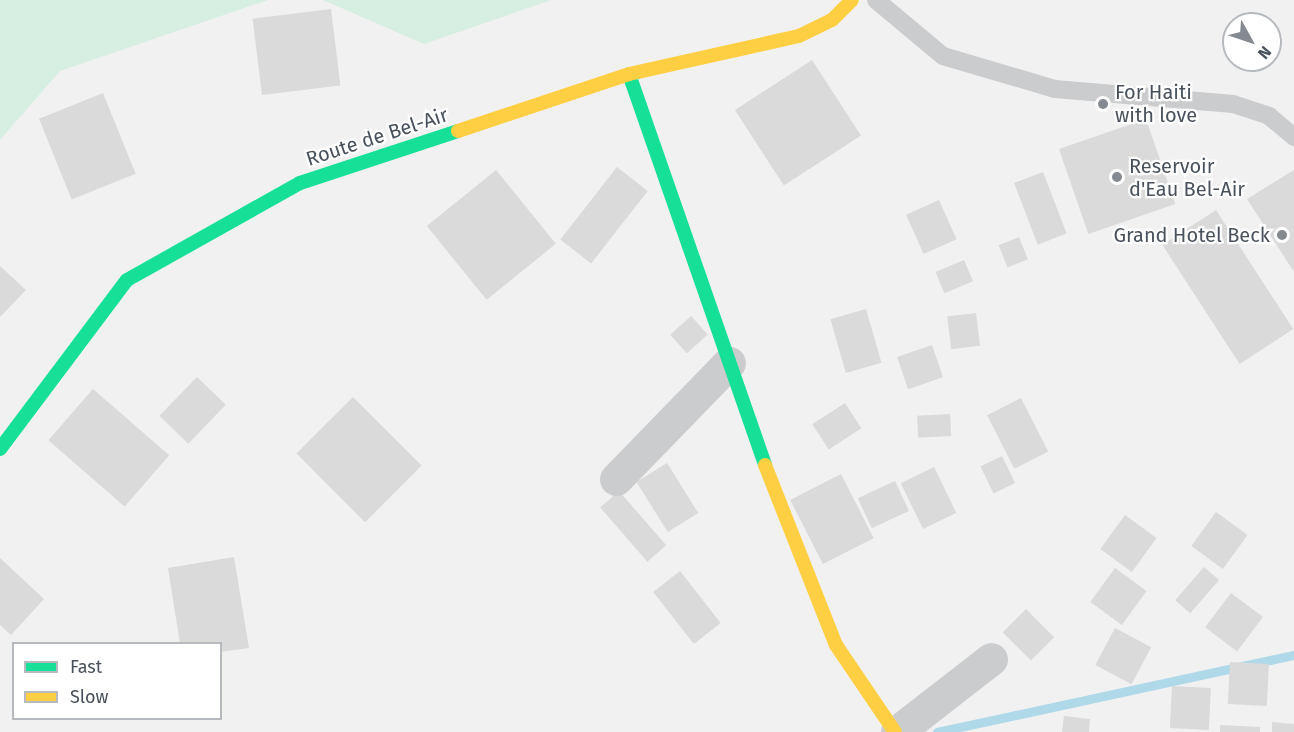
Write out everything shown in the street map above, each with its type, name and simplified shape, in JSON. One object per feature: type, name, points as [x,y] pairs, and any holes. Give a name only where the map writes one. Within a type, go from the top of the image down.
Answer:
[{"type":"street","name":"Route de Bel-Air","points":[[0,448],[127,280],[300,183],[629,74],[800,36],[832,20],[852,0]]},
{"type":"street","points":[[629,74],[774,492],[836,645],[896,732],[991,659]]},
{"type":"street","points":[[616,479],[729,363]]},
{"type":"lane","points":[[876,0],[943,56],[1055,88],[1233,104],[1269,116],[1294,137]]},
{"type":"green space","points":[[0,0],[268,0],[60,71],[0,140]]},
{"type":"green space","points":[[323,0],[551,0],[424,44]]},
{"type":"building","points":[[331,9],[340,85],[262,95],[253,19]]},
{"type":"building","points":[[812,60],[861,135],[784,186],[735,110]]},
{"type":"building","points":[[103,93],[136,174],[72,200],[39,119]]},
{"type":"building","name":"Reservoir d'Eau Bel-Air","points":[[1146,119],[1175,204],[1088,234],[1059,149]]},
{"type":"building","points":[[617,167],[648,191],[591,264],[560,239]]},
{"type":"building","points":[[496,170],[556,244],[487,300],[427,226]]},
{"type":"building","name":"Grand Hotel Beck","points":[[1294,170],[1294,272],[1247,199]]},
{"type":"building","points":[[1043,172],[1067,234],[1038,245],[1014,183]]},
{"type":"building","points":[[939,200],[956,239],[924,254],[906,215]]},
{"type":"building","points":[[1216,210],[1293,329],[1240,364],[1162,245]]},
{"type":"building","points":[[1019,237],[1028,259],[1008,267],[999,245]]},
{"type":"building","points":[[964,260],[973,281],[944,293],[935,272]]},
{"type":"building","points":[[0,266],[26,290],[0,317]]},
{"type":"building","points":[[866,309],[881,363],[846,373],[830,319]]},
{"type":"building","points":[[976,313],[980,346],[951,349],[947,317]]},
{"type":"building","points":[[691,316],[708,335],[687,353],[670,335]]},
{"type":"building","points":[[932,345],[943,377],[908,389],[897,357]]},
{"type":"building","points":[[197,377],[226,405],[188,444],[159,416]]},
{"type":"building","points":[[93,389],[169,455],[125,507],[48,440]]},
{"type":"building","points":[[353,397],[422,466],[365,522],[296,454]]},
{"type":"building","points":[[1021,398],[1048,451],[1014,469],[987,415]]},
{"type":"building","points":[[845,403],[861,428],[829,449],[812,424]]},
{"type":"building","points":[[950,414],[951,436],[918,438],[917,416]]},
{"type":"building","points":[[1002,456],[1015,483],[994,493],[980,467]]},
{"type":"building","points":[[667,463],[698,513],[668,532],[636,482]]},
{"type":"building","points":[[934,467],[956,513],[923,529],[901,483]]},
{"type":"building","points":[[841,474],[874,538],[823,564],[790,500]]},
{"type":"building","points":[[895,481],[909,511],[872,528],[858,498]]},
{"type":"building","points":[[619,491],[666,545],[647,562],[600,507]]},
{"type":"building","points":[[1216,512],[1248,535],[1223,569],[1191,546]]},
{"type":"building","points":[[1125,515],[1157,538],[1132,572],[1100,549]]},
{"type":"building","points":[[234,557],[249,648],[222,652],[222,642],[180,642],[168,568]]},
{"type":"building","points":[[0,558],[44,599],[11,635],[0,625]]},
{"type":"building","points":[[1204,567],[1219,580],[1190,613],[1175,600]]},
{"type":"building","points":[[1115,568],[1147,591],[1122,625],[1090,602]]},
{"type":"building","points":[[680,571],[721,623],[694,644],[653,592]]},
{"type":"building","points":[[1231,593],[1263,617],[1237,651],[1205,627]]},
{"type":"building","points":[[1026,609],[1054,637],[1031,661],[1003,632]]},
{"type":"building","points":[[1115,628],[1151,647],[1131,684],[1095,665]]},
{"type":"building","points":[[1230,662],[1269,664],[1267,706],[1228,704]]},
{"type":"building","points":[[1172,686],[1211,688],[1209,730],[1170,728]]},
{"type":"building","points":[[1064,716],[1090,719],[1089,732],[1062,732]]},
{"type":"building","points":[[1272,722],[1294,724],[1294,732],[1272,732]]},
{"type":"building","points":[[1220,725],[1260,727],[1260,732],[1220,732]]},
{"type":"waterway","points":[[937,732],[1294,655]]},
{"type":"traffic: fast","points":[[629,74],[765,465]]},
{"type":"traffic: fast","points":[[0,449],[127,280],[300,183],[458,131]]},
{"type":"traffic: slow","points":[[458,131],[629,74],[799,36],[832,20],[852,0]]},
{"type":"traffic: slow","points":[[765,465],[836,645],[895,732]]},
{"type":"place","name":"For Haiti with love","points":[[1103,104]]},
{"type":"place","name":"Reservoir d'Eau Bel-Air","points":[[1117,177]]},
{"type":"place","name":"Grand Hotel Beck","points":[[1282,235]]}]
